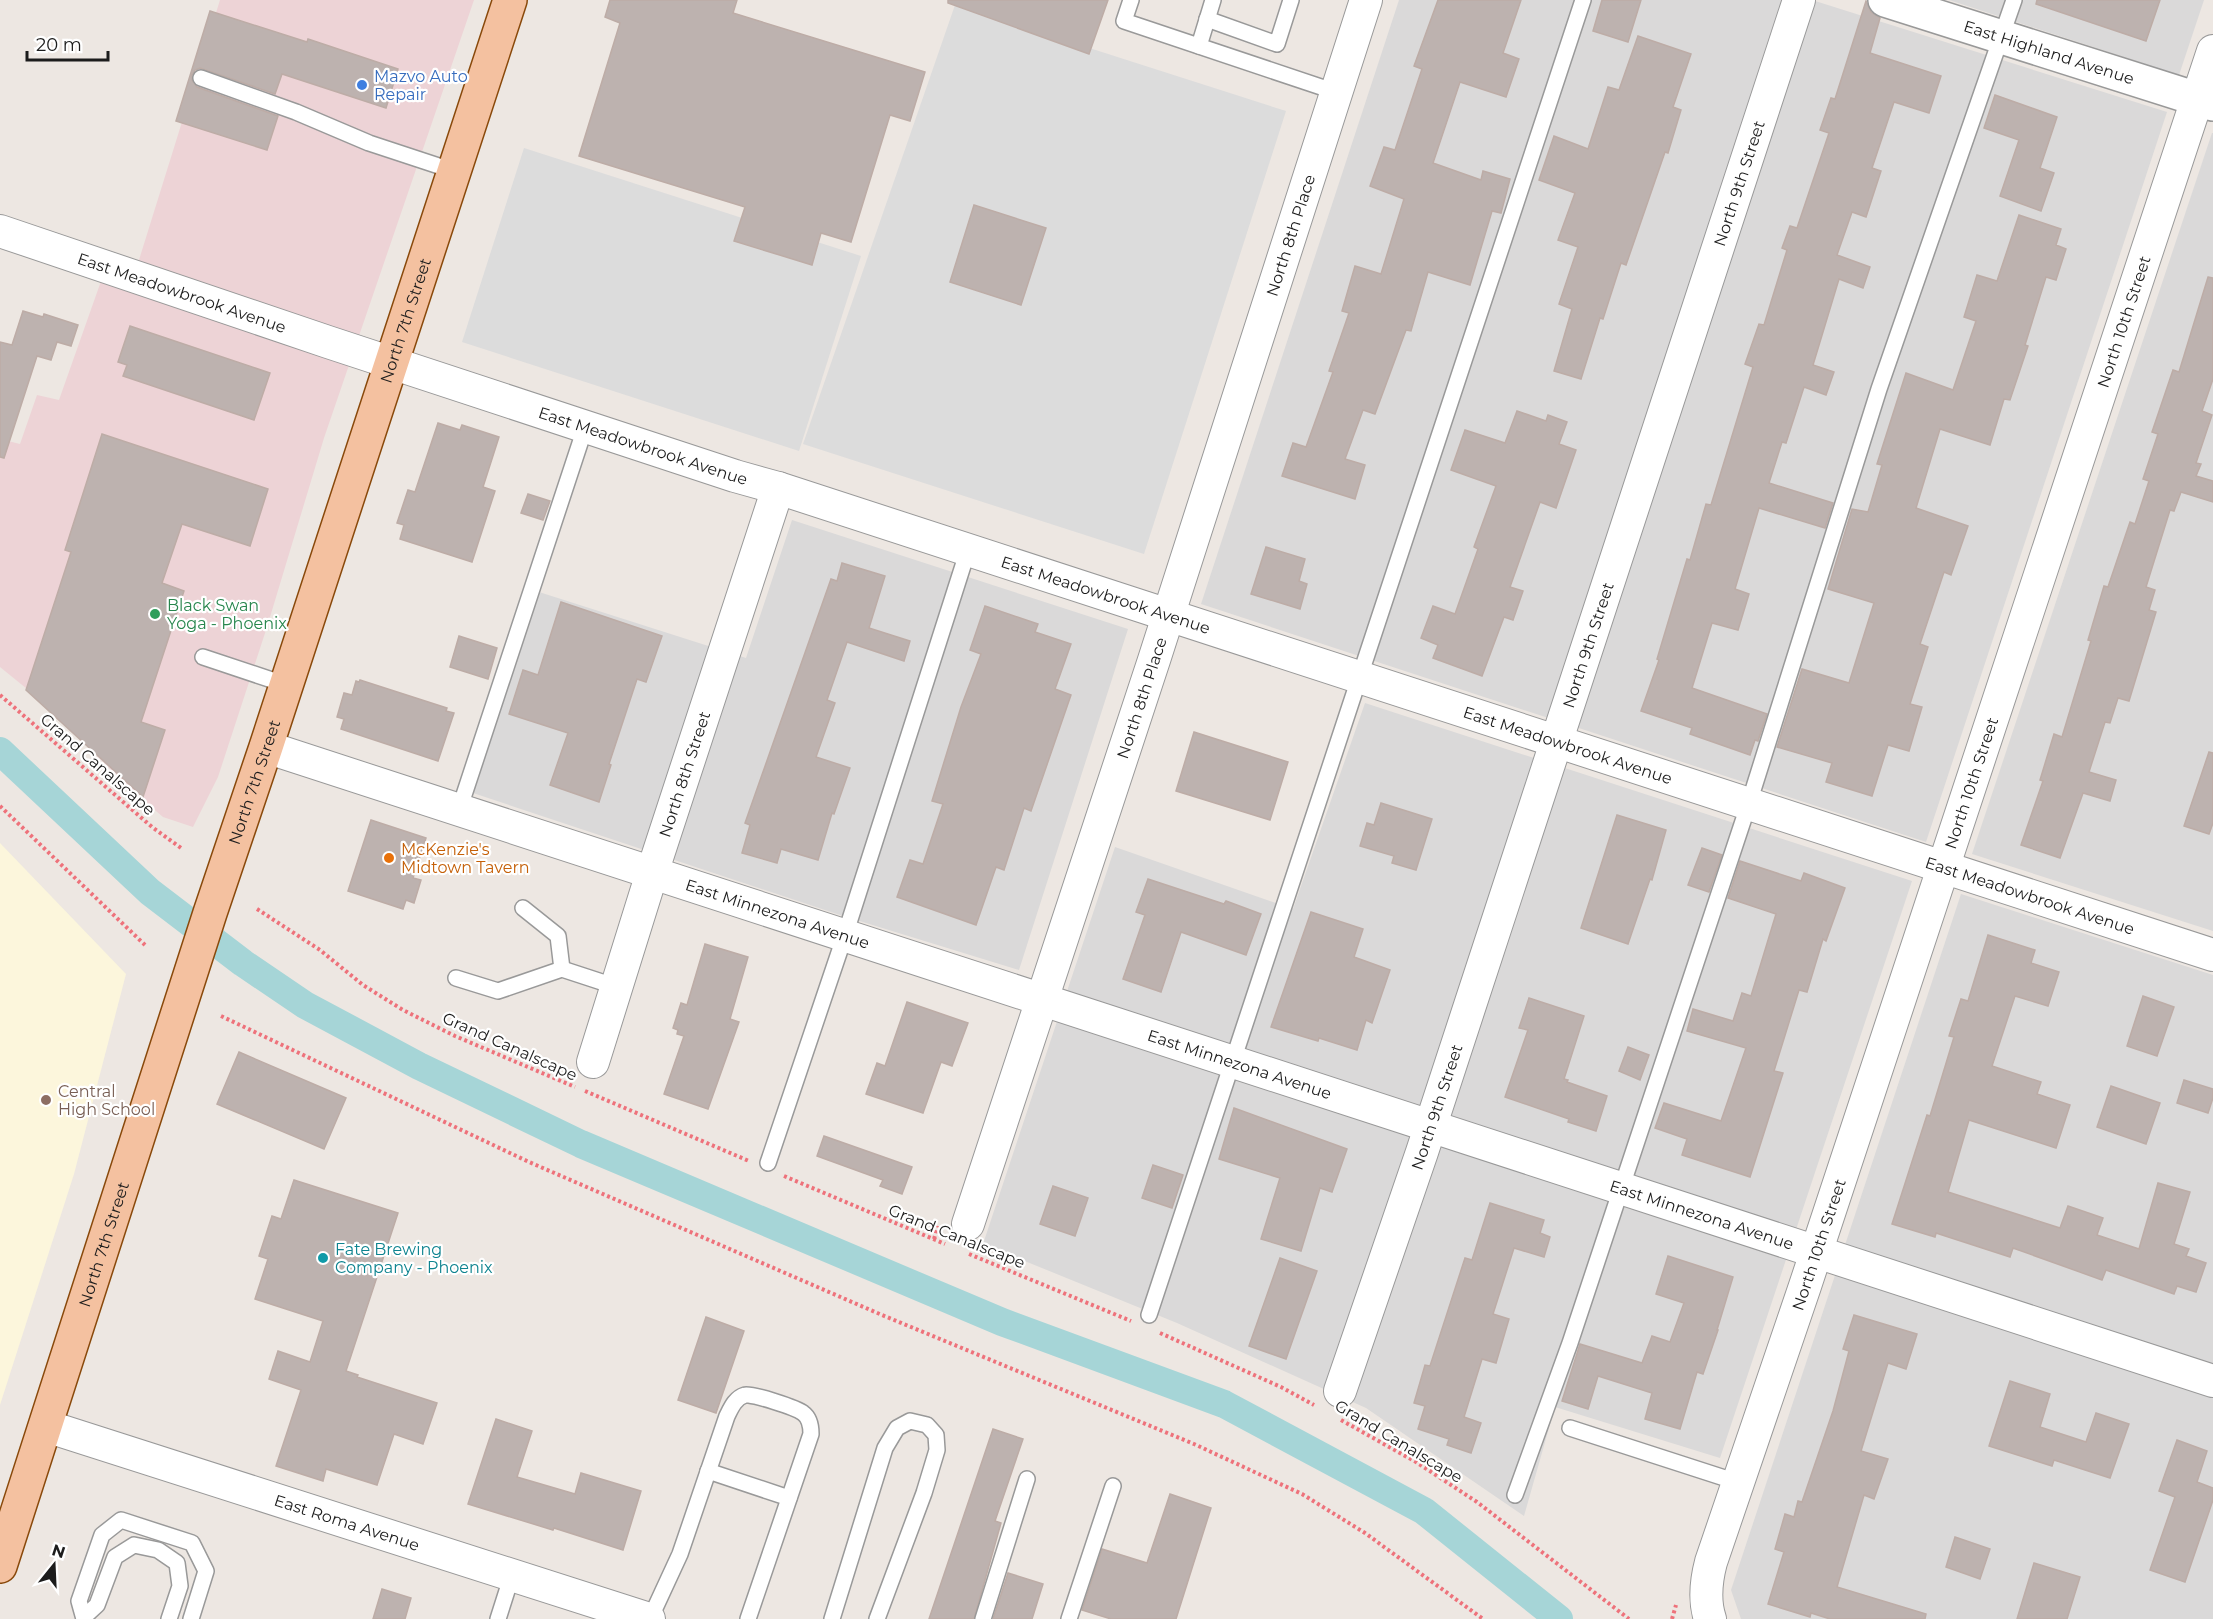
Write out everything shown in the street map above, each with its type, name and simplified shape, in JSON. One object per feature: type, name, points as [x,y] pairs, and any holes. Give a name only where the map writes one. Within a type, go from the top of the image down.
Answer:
[{"type":"main road","name":"North 7th Street","points":[[0,1566],[190,974],[287,685],[510,0]]},
{"type":"street","name":"North 8th Place","points":[[962,1241],[1168,615],[1366,0]]},
{"type":"street","name":"North 9th Street","points":[[1332,1405],[1430,1126],[1799,0]]},
{"type":"street","name":"East Highland Avenue","points":[[1885,0],[2205,102]]},
{"type":"street","name":"North 10th Street","points":[[1710,1619],[1707,1604],[1707,1579],[1737,1482],[1816,1251],[1942,866],[2205,102],[2213,51]]},
{"type":"street","name":"East Meadowbrook Avenue","points":[[0,231],[735,476],[778,488],[2213,955]]},
{"type":"street","name":"North 8th Street","points":[[593,1062],[652,873],[778,488]]},
{"type":"street","name":"East Minnezona Avenue","points":[[266,747],[2213,1381]]},
{"type":"street","name":"East Roma Avenue","points":[[46,1426],[650,1619]]},
{"type":"lane","points":[[1131,0],[1124,21],[1336,92]]},
{"type":"lane","points":[[1199,46],[1214,0]]},
{"type":"lane","points":[[1207,20],[1277,44],[1291,0]]},
{"type":"lane","points":[[1149,1315],[1583,0]]},
{"type":"lane","points":[[1515,1495],[1570,1343],[1749,803],[1879,390],[2014,0]]},
{"type":"lane","points":[[201,78],[296,112],[369,143],[454,171]]},
{"type":"lane","points":[[459,810],[586,425]]},
{"type":"lane","points":[[763,1164],[845,935],[968,550]]},
{"type":"lane","points":[[203,657],[287,685]]},
{"type":"lane","points":[[523,908],[558,936],[562,969]]},
{"type":"lane","points":[[456,978],[498,991],[562,969],[617,987]]},
{"type":"lane","points":[[650,1619],[680,1554],[727,1416],[736,1400],[745,1395],[754,1395],[804,1413],[811,1423],[811,1434],[748,1619]]},
{"type":"lane","points":[[832,1619],[885,1448],[897,1428],[910,1421],[927,1425],[936,1435],[937,1450],[924,1493],[877,1619]]},
{"type":"lane","points":[[1570,1428],[1737,1482]]},
{"type":"lane","points":[[708,1472],[789,1498]]},
{"type":"lane","points":[[983,1619],[1028,1479]]},
{"type":"lane","points":[[1069,1619],[1113,1486]]},
{"type":"lane","points":[[170,1619],[180,1586],[177,1563],[158,1550],[134,1545],[115,1557],[97,1605],[84,1618],[79,1600],[102,1534],[121,1520],[192,1543],[206,1571],[191,1619]]},
{"type":"lane","points":[[498,1619],[512,1575]]},
{"type":"path","name":"Grand Canalscape","points":[[0,695],[152,828],[181,848]]},
{"type":"path","points":[[0,806],[145,945]]},
{"type":"path","name":"Grand Canalscape","points":[[256,909],[320,950],[363,985],[454,1036],[763,1164]]},
{"type":"path","points":[[220,1016],[529,1162],[882,1315],[1194,1444],[1302,1494],[1365,1533],[1483,1619]]},
{"type":"path","name":"Grand Canalscape","points":[[780,1174],[962,1241],[1133,1322]]},
{"type":"path","name":"Grand Canalscape","points":[[1155,1330],[1281,1387],[1332,1405],[1478,1502],[1629,1619]]},
{"type":"shaded area","points":[[220,0],[474,0],[324,438],[267,627],[218,777],[193,827],[163,817],[136,794],[32,693],[0,667],[0,439],[20,444],[37,395],[59,400],[106,267],[134,276]]},
{"type":"shaded area","points":[[1399,0],[1812,0],[2167,112],[1926,842],[1201,604]]},
{"type":"shaded area","points":[[1949,0],[2204,0],[2179,75]]},
{"type":"shaded area","points":[[955,5],[1286,111],[1144,554],[803,444]]},
{"type":"shaded area","points":[[2213,133],[2213,931],[1972,854]]},
{"type":"shaded area","points":[[524,148],[861,256],[799,451],[462,342]]},
{"type":"shaded area","points":[[792,520],[1128,629],[1019,970],[840,915],[473,793],[539,592],[746,658]]},
{"type":"shaded area","points":[[1365,703],[1912,881],[1720,1458],[1555,1407],[1524,1516],[1366,1408],[1177,1323],[983,1244],[1115,847],[1293,909]]},
{"type":"shaded area","name":"Central High School","points":[[0,843],[126,974],[74,1174],[0,1405]]},
{"type":"shaded area","points":[[1961,894],[2213,975],[2213,1619],[1741,1619],[1731,1590]]},
{"type":"building","points":[[610,0],[737,0],[733,13],[925,72],[910,121],[890,115],[851,242],[821,233],[812,265],[734,241],[745,207],[579,156],[620,23],[605,17]]},
{"type":"building","points":[[948,0],[1108,0],[1089,54],[948,3]]},
{"type":"building","points":[[1438,0],[1521,0],[1503,53],[1519,59],[1506,97],[1460,82],[1433,163],[1481,180],[1483,171],[1510,179],[1501,213],[1492,211],[1470,285],[1428,272],[1411,331],[1406,330],[1375,414],[1363,410],[1345,459],[1365,465],[1355,499],[1282,476],[1293,443],[1306,447],[1333,372],[1329,371],[1349,313],[1342,311],[1355,266],[1381,274],[1404,199],[1370,186],[1384,147],[1395,150],[1422,69],[1414,66]]},
{"type":"building","points":[[1602,0],[1641,0],[1628,42],[1593,31]]},
{"type":"building","points":[[2037,0],[2160,0],[2146,41],[2036,4]]},
{"type":"building","points":[[1866,1],[1871,12],[1880,18],[1870,53],[1941,76],[1929,113],[1894,102],[1872,168],[1881,171],[1866,217],[1852,212],[1837,255],[1870,267],[1863,288],[1839,279],[1813,365],[1834,372],[1826,395],[1804,387],[1786,443],[1782,442],[1769,483],[1833,503],[1825,528],[1759,508],[1735,589],[1749,594],[1738,630],[1712,623],[1692,688],[1767,714],[1758,741],[1755,740],[1750,755],[1690,734],[1692,728],[1641,711],[1659,660],[1657,659],[1687,559],[1690,560],[1706,504],[1711,505],[1753,367],[1745,364],[1759,324],[1764,325],[1787,250],[1782,248],[1790,226],[1797,228],[1829,133],[1820,130],[1831,98],[1835,99]]},
{"type":"building","points":[[210,11],[307,42],[308,39],[398,69],[386,108],[282,74],[275,94],[200,68],[192,75],[192,80],[197,87],[278,116],[267,150],[176,121]]},
{"type":"building","points":[[1638,36],[1691,54],[1673,107],[1681,110],[1668,153],[1665,152],[1626,265],[1621,263],[1603,319],[1600,318],[1581,379],[1554,371],[1572,309],[1559,304],[1578,247],[1558,240],[1575,193],[1539,180],[1554,136],[1588,149],[1608,87],[1619,90]]},
{"type":"building","points":[[1995,95],[2057,117],[2040,168],[2054,173],[2041,211],[2000,196],[2019,140],[1984,128]]},
{"type":"building","points":[[974,205],[1046,228],[1021,305],[950,282]]},
{"type":"building","points":[[2019,215],[2061,229],[2056,245],[2066,249],[2056,280],[2046,277],[2025,345],[2028,346],[2010,400],[2004,399],[1990,445],[1940,429],[1916,508],[1968,526],[1951,575],[1944,572],[1920,644],[1928,647],[1910,704],[1922,707],[1909,751],[1888,745],[1872,796],[1826,782],[1832,763],[1777,747],[1802,669],[1849,683],[1874,603],[1828,589],[1852,509],[1868,512],[1882,465],[1877,464],[1906,373],[1953,390],[1976,321],[1964,317],[1977,275],[1997,281]]},
{"type":"building","points":[[2208,277],[2213,278],[2213,379],[2202,411],[2212,415],[2196,463],[2201,464],[2196,476],[2213,481],[2213,502],[2181,492],[2174,511],[2170,510],[2146,587],[2155,590],[2149,610],[2156,612],[2129,701],[2118,698],[2110,723],[2105,722],[2089,772],[2116,780],[2110,801],[2083,793],[2060,858],[2021,845],[2043,781],[2040,780],[2054,734],[2062,737],[2091,641],[2088,640],[2104,586],[2108,587],[2130,522],[2135,524],[2149,481],[2143,479],[2158,434],[2152,432],[2173,370],[2179,372]]},
{"type":"building","points":[[23,311],[43,317],[44,314],[78,325],[71,346],[57,342],[51,360],[37,356],[4,458],[0,457],[0,342],[12,345]]},
{"type":"building","points":[[130,326],[270,373],[254,420],[123,376],[127,365],[118,362]]},
{"type":"building","points":[[1517,411],[1546,421],[1548,415],[1567,422],[1559,444],[1576,450],[1556,508],[1540,502],[1510,587],[1523,591],[1513,620],[1504,617],[1482,676],[1433,658],[1438,645],[1421,638],[1433,606],[1455,614],[1478,549],[1474,547],[1496,486],[1451,470],[1465,430],[1505,443]]},
{"type":"building","points":[[438,423],[460,430],[462,425],[499,437],[483,487],[495,491],[472,562],[400,539],[404,525],[397,523],[408,490],[415,492]]},
{"type":"building","points":[[102,434],[268,489],[250,546],[182,524],[162,583],[184,591],[141,722],[165,730],[143,797],[26,690],[71,552],[65,550]]},
{"type":"building","points":[[528,494],[550,501],[543,520],[521,513]]},
{"type":"building","points":[[1266,547],[1305,559],[1299,581],[1307,584],[1300,609],[1251,594]]},
{"type":"building","points":[[842,563],[885,576],[869,628],[910,641],[904,661],[847,642],[827,700],[835,703],[816,757],[850,768],[834,814],[832,813],[818,860],[781,849],[777,863],[742,853],[750,825],[745,823],[831,579],[837,581]]},
{"type":"building","points":[[561,602],[662,636],[646,682],[637,679],[599,802],[550,785],[568,733],[509,714],[523,670],[538,675]]},
{"type":"building","points":[[985,606],[1038,624],[1035,632],[1071,644],[1055,689],[1071,695],[1031,811],[1024,808],[1004,870],[996,867],[976,925],[897,897],[910,860],[923,864],[943,804],[932,801],[961,707],[981,654],[970,650]]},
{"type":"building","points":[[459,636],[497,648],[488,679],[450,667]]},
{"type":"building","points":[[360,680],[447,708],[446,711],[454,713],[438,761],[341,729],[344,719],[337,717],[344,693],[352,695],[356,681]]},
{"type":"building","points":[[1194,732],[1288,762],[1270,820],[1176,791]]},
{"type":"building","points":[[2209,752],[2213,753],[2213,823],[2209,834],[2184,826]]},
{"type":"building","points":[[1381,803],[1432,819],[1416,870],[1392,863],[1394,856],[1360,846],[1367,823],[1374,825]]},
{"type":"building","points":[[1617,815],[1666,830],[1652,880],[1650,879],[1628,944],[1581,928]]},
{"type":"building","name":"McKenzie's Midtown Tavern","points":[[371,820],[426,838],[413,878],[421,880],[414,903],[406,900],[403,909],[348,891]]},
{"type":"building","points":[[1702,848],[1722,855],[1709,892],[1688,885]]},
{"type":"building","points":[[1740,861],[1801,881],[1804,873],[1845,888],[1826,941],[1823,939],[1807,992],[1799,990],[1774,1071],[1783,1073],[1750,1177],[1682,1155],[1687,1139],[1655,1128],[1664,1103],[1721,1121],[1746,1048],[1687,1031],[1693,1009],[1733,1021],[1742,993],[1751,996],[1776,914],[1728,898]]},
{"type":"building","points":[[1148,879],[1224,904],[1226,901],[1261,914],[1246,955],[1181,932],[1161,992],[1123,979],[1145,915],[1136,912]]},
{"type":"building","points":[[1311,912],[1363,929],[1354,957],[1390,970],[1372,1023],[1366,1020],[1357,1050],[1271,1027]]},
{"type":"building","points":[[1988,935],[2035,950],[2031,963],[2059,972],[2048,1006],[2015,996],[1992,1066],[2041,1082],[2037,1094],[2070,1105],[2056,1148],[1969,1120],[1948,1192],[2060,1228],[2068,1206],[2103,1218],[2097,1235],[2139,1249],[2158,1183],[2190,1192],[2174,1244],[2189,1249],[2186,1256],[2206,1263],[2196,1292],[2177,1286],[2174,1294],[2106,1270],[2102,1280],[2013,1248],[2010,1257],[1936,1233],[1935,1237],[1892,1224],[1927,1115],[1930,1116],[1954,1037],[1949,1036],[1961,999],[1968,1001]]},
{"type":"building","points":[[705,944],[748,957],[730,1019],[739,1022],[708,1109],[664,1094],[684,1036],[677,1034],[678,1030],[673,1028],[681,1003],[687,1005]]},
{"type":"building","points":[[2143,996],[2174,1007],[2157,1056],[2127,1046]]},
{"type":"building","points":[[1529,998],[1584,1016],[1564,1079],[1607,1096],[1596,1131],[1505,1097],[1528,1030],[1519,1028]]},
{"type":"building","points":[[907,1002],[968,1023],[952,1066],[941,1062],[923,1113],[866,1094],[877,1063],[885,1066]]},
{"type":"building","points":[[1628,1047],[1649,1055],[1640,1080],[1619,1071]]},
{"type":"building","points":[[239,1052],[346,1098],[324,1149],[217,1104]]},
{"type":"building","points":[[2184,1080],[2213,1089],[2213,1098],[2208,1113],[2177,1103]]},
{"type":"building","points":[[2111,1086],[2160,1103],[2146,1144],[2097,1127]]},
{"type":"building","points":[[1234,1108],[1347,1149],[1332,1192],[1320,1188],[1301,1251],[1261,1239],[1280,1178],[1219,1159]]},
{"type":"building","points":[[824,1136],[912,1167],[902,1194],[880,1186],[883,1180],[817,1156]]},
{"type":"building","points":[[1153,1165],[1183,1175],[1172,1208],[1142,1198]]},
{"type":"building","points":[[294,1180],[398,1213],[346,1371],[358,1375],[357,1377],[437,1403],[423,1444],[394,1434],[377,1485],[326,1469],[323,1481],[276,1466],[301,1390],[269,1379],[278,1351],[310,1362],[323,1321],[255,1299],[268,1259],[259,1256],[272,1216],[281,1219]]},
{"type":"building","points":[[1053,1186],[1088,1198],[1075,1236],[1040,1224]]},
{"type":"building","points":[[1490,1203],[1544,1220],[1540,1233],[1550,1237],[1544,1257],[1514,1248],[1493,1314],[1509,1319],[1496,1363],[1482,1359],[1464,1417],[1481,1423],[1471,1453],[1447,1445],[1449,1439],[1418,1429],[1425,1406],[1414,1403],[1425,1365],[1430,1366],[1465,1258],[1472,1260]]},
{"type":"building","points":[[1668,1256],[1733,1277],[1703,1374],[1697,1372],[1680,1429],[1645,1419],[1652,1393],[1598,1376],[1588,1409],[1562,1401],[1580,1344],[1642,1363],[1652,1336],[1670,1342],[1684,1303],[1656,1294]]},
{"type":"building","points":[[1280,1258],[1317,1271],[1286,1359],[1249,1346]]},
{"type":"building","points":[[1854,1315],[1917,1334],[1906,1369],[1888,1363],[1861,1451],[1888,1459],[1874,1499],[1864,1495],[1837,1587],[1926,1614],[1925,1619],[1830,1619],[1811,1613],[1810,1617],[1768,1604],[1784,1552],[1775,1549],[1785,1514],[1794,1517],[1798,1501],[1802,1502],[1833,1411],[1849,1351],[1843,1349]]},
{"type":"building","points":[[706,1317],[744,1331],[716,1413],[678,1400]]},
{"type":"building","points":[[2010,1381],[2050,1394],[2040,1427],[2086,1442],[2096,1413],[2129,1424],[2110,1478],[2054,1460],[2052,1466],[1989,1446]]},
{"type":"building","points":[[496,1419],[532,1431],[517,1477],[575,1494],[581,1473],[641,1491],[623,1550],[468,1504]]},
{"type":"building","points":[[993,1429],[1023,1439],[995,1521],[1001,1523],[974,1619],[929,1619]]},
{"type":"building","points":[[2177,1440],[2207,1451],[2197,1482],[2213,1488],[2213,1500],[2185,1582],[2150,1570],[2175,1497],[2159,1491]]},
{"type":"building","points":[[1170,1494],[1211,1508],[1176,1619],[1111,1619],[1082,1610],[1102,1549],[1147,1563]]},
{"type":"building","points":[[1955,1537],[1990,1549],[1980,1579],[1946,1567]]},
{"type":"building","points":[[2034,1563],[2080,1577],[2067,1619],[2017,1619]]},
{"type":"building","points":[[1008,1573],[1043,1584],[1032,1619],[993,1619]]},
{"type":"building","points":[[382,1589],[411,1598],[405,1619],[373,1619]]},
{"type":"waterway","points":[[0,751],[150,892],[243,963],[305,1005],[419,1066],[581,1144],[1002,1322],[1224,1404],[1424,1511],[1559,1619]]},
{"type":"place","name":"Mazvo Auto Repair","points":[[362,85]]},
{"type":"place","name":"Black Swan Yoga - Phoenix","points":[[155,614]]},
{"type":"place","name":"McKenzie's Midtown Tavern","points":[[389,858]]},
{"type":"place","name":"Central High School","points":[[46,1100]]},
{"type":"place","name":"Fate Brewing Company - Phoenix","points":[[323,1258]]}]
